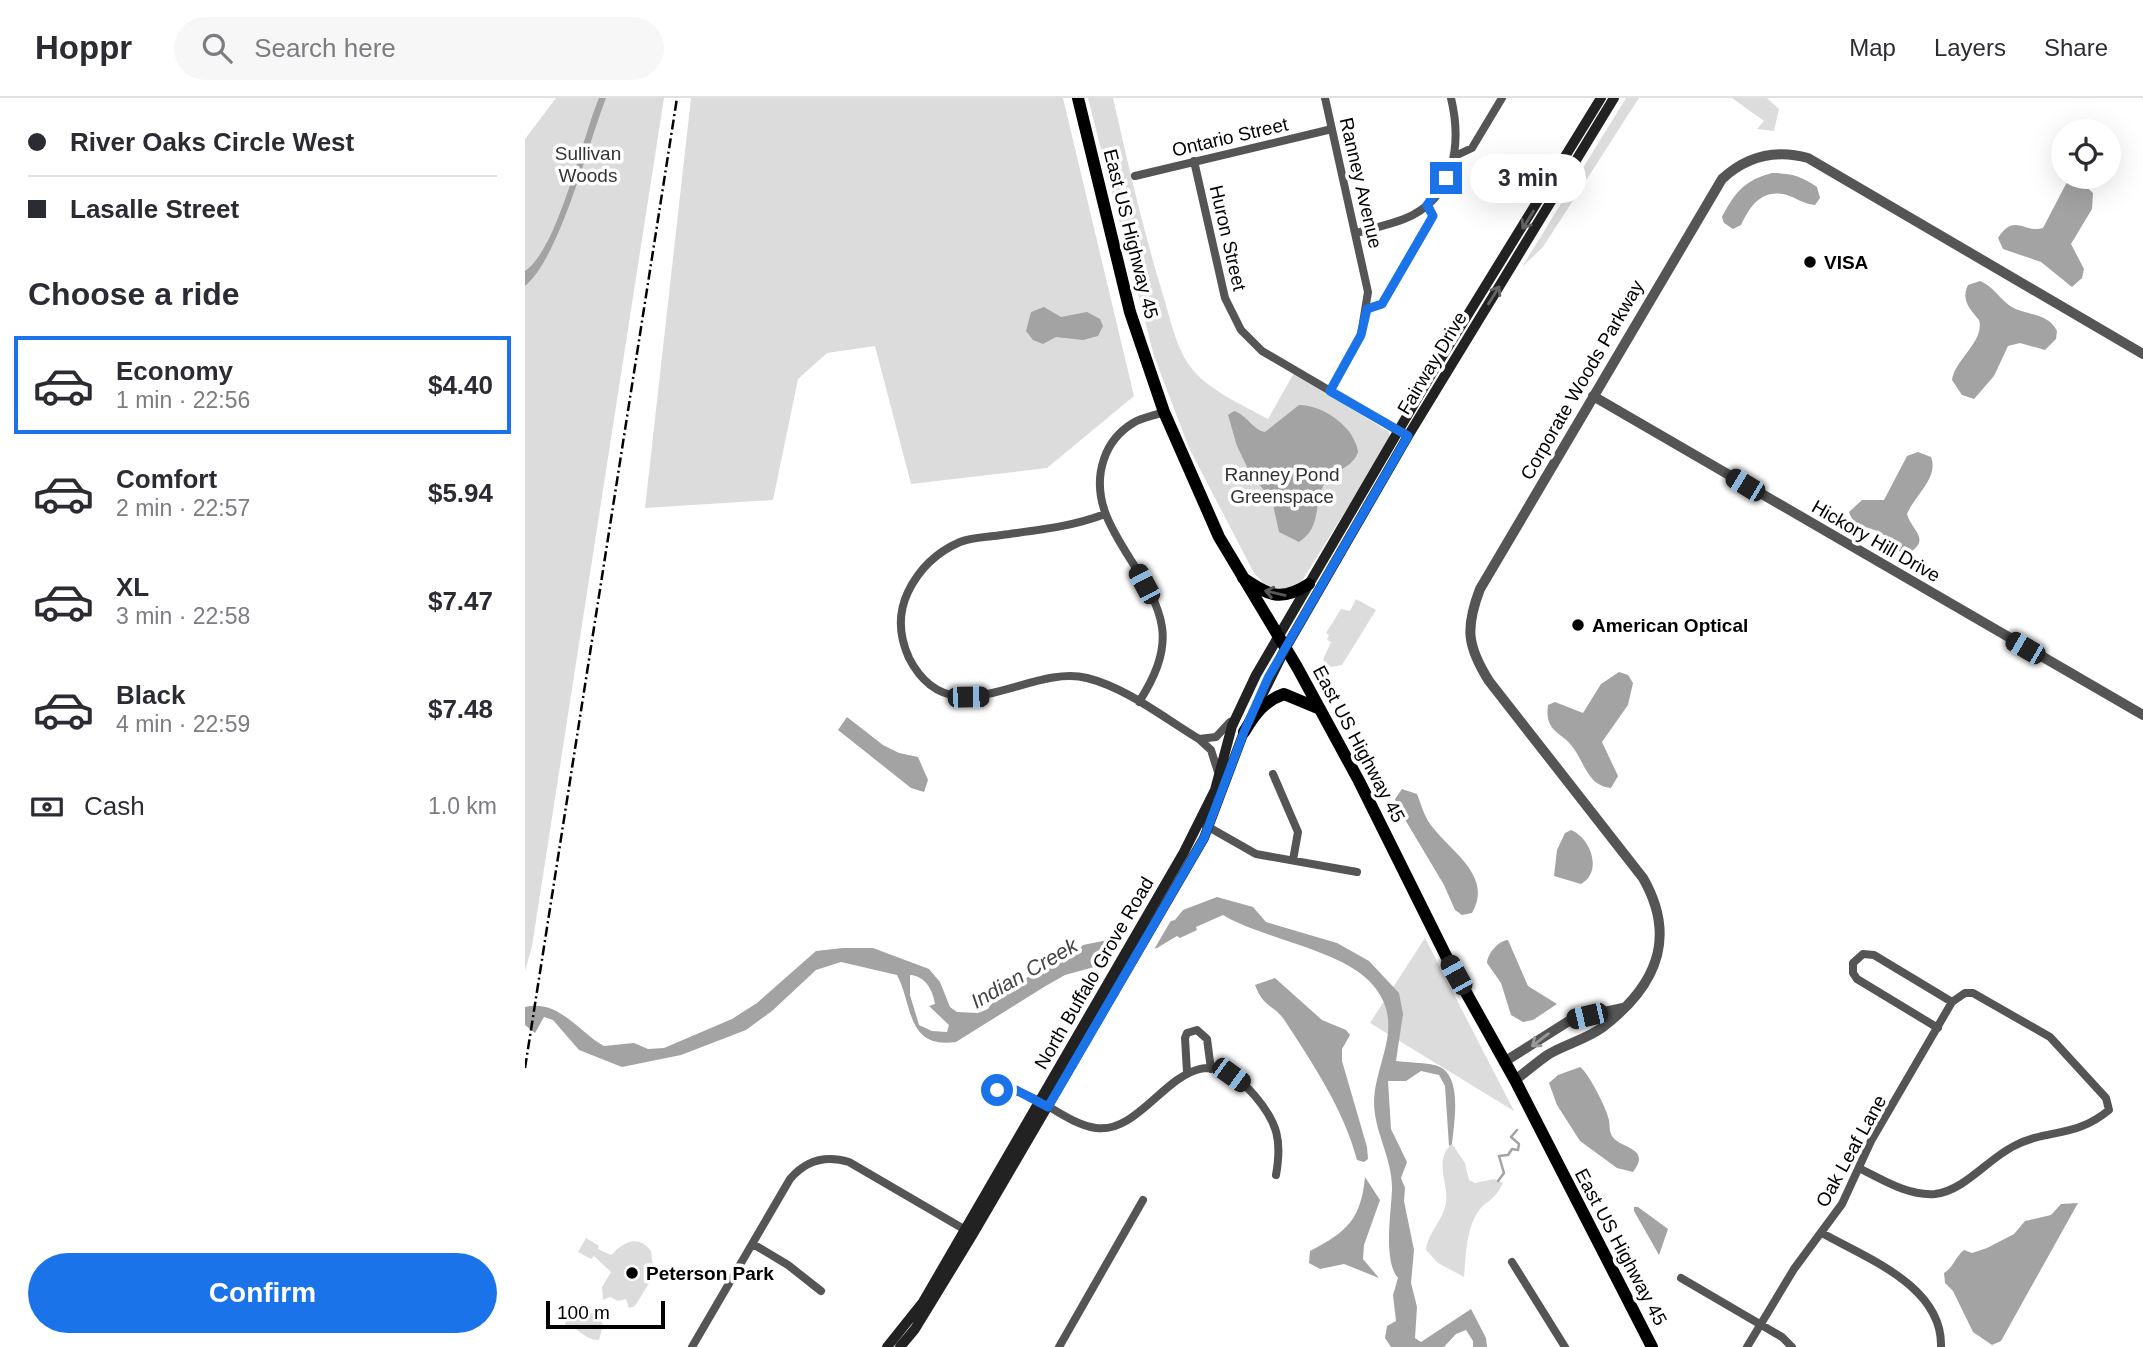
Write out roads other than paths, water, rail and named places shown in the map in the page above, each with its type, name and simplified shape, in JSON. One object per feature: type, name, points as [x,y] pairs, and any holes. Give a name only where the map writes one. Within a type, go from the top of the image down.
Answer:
[{"type":"main road","name":"East US Highway 45","points":[[1078,98],[1130,312],[1164,412],[1219,537],[1320,709],[1449,962],[1515,1080],[1652,1347]]},
{"type":"main road","name":"Fairway Drive","points":[[1285,649],[1403,434],[1601,98]]},
{"type":"main road","name":"Fairway Drive","points":[[1277,636],[1614,98]]},
{"type":"main road","points":[[1242,577],[1261,589],[1280,596],[1296,592],[1308,584]]},
{"type":"main road","name":"North Buffalo Grove Road","points":[[1205,824],[1232,726],[1277,636]]},
{"type":"main road","name":"North Buffalo Grove Road","points":[[900,1347],[915,1329],[1205,824],[1244,732],[1285,649]]},
{"type":"main road","points":[[1244,732],[1257,710],[1270,699],[1284,694],[1320,709]]},
{"type":"main road","name":"North Buffalo Grove Road","points":[[887,1347],[923,1301],[969,1232]]},
{"type":"street","name":"Ranney Avenue","points":[[1325,98],[1367,282],[1367,309],[1361,335],[1330,391]]},
{"type":"street","points":[[1356,233],[1405,219],[1427,205],[1440,191],[1455,156],[1457,130],[1451,98]]},
{"type":"street","points":[[1455,156],[1472,148],[1502,98]]},
{"type":"street","name":"Ontario Street","points":[[1135,176],[1332,129]]},
{"type":"street","name":"Corporate Woods Parkway","points":[[1515,1080],[1550,1054],[1601,1029],[1624,1008],[1647,981],[1657,959],[1661,932],[1651,891],[1489,681],[1476,660],[1469,636],[1471,612],[1480,589],[1713,190],[1740,164],[1767,154],[1798,155],[1815,161],[2143,354]]},
{"type":"street","name":"Huron Street","points":[[1194,162],[1225,298],[1241,330],[1262,351],[1403,434]]},
{"type":"street","points":[[1367,309],[1382,304],[1414,249],[1433,216],[1427,205]]},
{"type":"street","name":"Hickory Hill Drive","points":[[1593,396],[2143,715]]},
{"type":"street","points":[[1139,702],[1155,672],[1162,651],[1162,626],[1155,605],[1105,514],[1099,484],[1110,445],[1130,425],[1164,412]]},
{"type":"street","points":[[1105,514],[1060,527],[963,540],[939,552],[912,582],[903,603],[900,623],[911,661],[930,683],[949,694],[987,696],[1055,676],[1087,677],[1139,702],[1199,739],[1211,750],[1219,777]]},
{"type":"street","points":[[1199,739],[1216,737],[1223,732],[1240,696],[1250,687]]},
{"type":"street","points":[[1273,774],[1298,832],[1293,860]]},
{"type":"street","points":[[1205,824],[1256,854],[1357,872]]},
{"type":"street","points":[[1859,1168],[1920,1194],[1939,1194],[1967,1179],[2015,1145],[2090,1126],[2109,1110],[2106,1098],[2050,1037],[1973,993],[1965,993],[1952,1002],[1874,956],[1863,954],[1853,963],[1853,973],[1857,979],[1938,1028]]},
{"type":"street","name":"Oak Leaf Lane","points":[[1747,1347],[1794,1269],[1842,1205],[1871,1141],[1952,1002]]},
{"type":"street","points":[[1504,1062],[1572,1019],[1624,1008]]},
{"type":"street","points":[[1187,1072],[1185,1038],[1187,1033],[1196,1030],[1207,1039],[1211,1069]]},
{"type":"street","points":[[988,1093],[1005,1087],[1044,1104],[1071,1120],[1097,1128],[1118,1126],[1187,1072],[1211,1069],[1231,1075],[1247,1087],[1261,1103],[1281,1147],[1276,1175]]},
{"type":"street","points":[[692,1347],[796,1172],[806,1165],[828,1158],[849,1163],[969,1232]]},
{"type":"street","points":[[1059,1347],[1143,1199]]},
{"type":"street","points":[[1822,1233],[1921,1294],[1941,1332],[1941,1347]]},
{"type":"street","points":[[753,1244],[788,1265],[821,1291]]},
{"type":"street","points":[[1512,1262],[1565,1347]]},
{"type":"street","points":[[1681,1278],[1761,1325],[1792,1347]]},
{"type":"waterway","points":[[1498,1181],[1504,1173],[1499,1156],[1508,1155],[1512,1149],[1518,1150],[1519,1144],[1511,1137],[1517,1130]]},
{"type":"railway","points":[[525,1068],[677,98]]},
{"type":"place","name":"VISA","points":[[1810,262]]},
{"type":"place","name":"American Optical","points":[[1578,625]]},
{"type":"place","name":"Peterson Park","points":[[632,1273]]},
{"type":"park label","name":"Sullivan Woods","points":[[588,164]]},
{"type":"park label","name":"Ranney Pond Greenspace","points":[[1282,485]]},
{"type":"water label","name":"Indian Creek","points":[[1024,973]]}]
